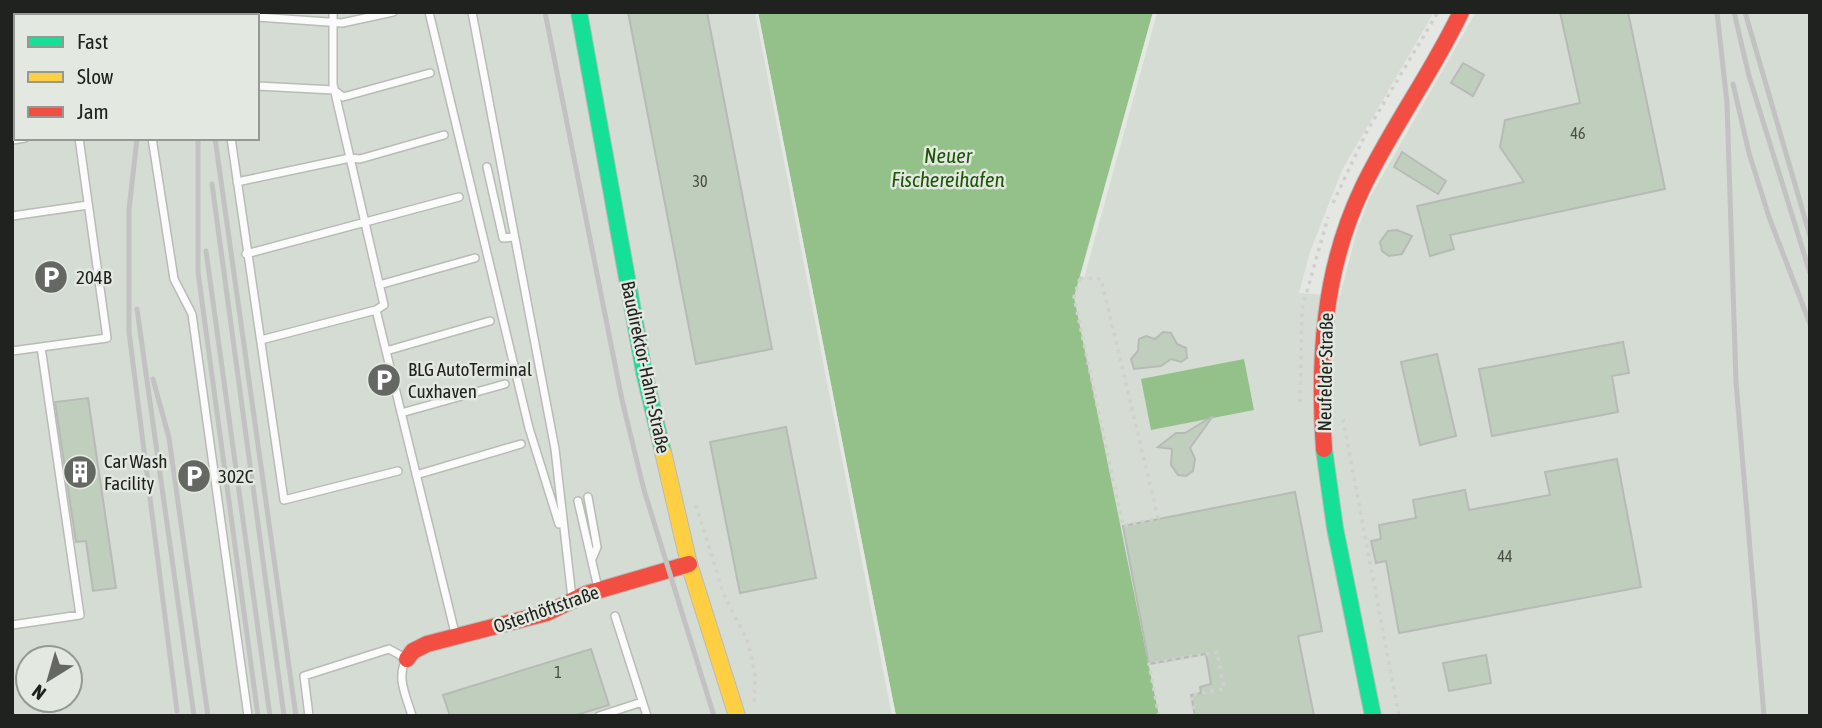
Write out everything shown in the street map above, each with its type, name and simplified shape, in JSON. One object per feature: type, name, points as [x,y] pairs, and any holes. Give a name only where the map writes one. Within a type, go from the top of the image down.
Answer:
[{"type":"street","name":"Baudirektor-Hahn-Straße","points":[[579,12],[643,372],[689,564],[737,716]]},
{"type":"street","name":"Neufelder Straße","points":[[1373,716],[1326,477],[1321,386],[1323,322],[1338,252],[1351,215],[1369,176],[1461,12]]},
{"type":"street","name":"Osterhöftstraße","points":[[407,659],[413,650],[427,644],[547,613],[598,591],[689,564]]},
{"type":"lane","points":[[259,17],[333,16],[342,23],[393,12]]},
{"type":"lane","points":[[429,12],[529,428],[564,538]]},
{"type":"lane","points":[[471,12],[555,449],[573,600]]},
{"type":"lane","points":[[261,340],[376,310],[384,305],[334,90],[333,16]]},
{"type":"lane","points":[[259,86],[334,90],[343,97],[430,73]]},
{"type":"lane","points":[[237,183],[350,158],[360,159],[444,135]]},
{"type":"lane","points":[[12,351],[107,338],[79,140]]},
{"type":"lane","points":[[152,140],[174,279],[192,314],[248,716]]},
{"type":"lane","points":[[231,140],[284,500],[398,471]]},
{"type":"lane","points":[[487,167],[503,239],[514,237]]},
{"type":"lane","points":[[246,254],[459,197]]},
{"type":"lane","points":[[12,216],[88,205]]},
{"type":"lane","points":[[379,285],[475,258]]},
{"type":"lane","points":[[376,310],[456,637]]},
{"type":"lane","points":[[386,351],[490,321]]},
{"type":"lane","points":[[12,625],[80,615],[41,347]]},
{"type":"lane","points":[[401,414],[505,384]]},
{"type":"lane","points":[[416,475],[521,444]]},
{"type":"lane","points":[[588,497],[597,547],[593,557]]},
{"type":"lane","points":[[578,500],[593,557],[598,591]]},
{"type":"lane","points":[[615,616],[647,716]]},
{"type":"lane","points":[[309,716],[304,676],[389,649],[407,659],[402,666],[401,682],[412,716]]},
{"type":"lane","points":[[599,716],[642,702]]},
{"type":"path","points":[[1080,278],[1101,279],[1158,518],[1137,522],[1123,526],[1074,297],[1080,278]]},
{"type":"path","points":[[1342,414],[1399,716]]},
{"type":"path","points":[[693,492],[723,593],[748,642],[755,674],[755,709]]},
{"type":"path","points":[[1159,716],[1149,664],[1217,652],[1224,689],[1191,695],[1195,716]]},
{"type":"shaded area","points":[[12,12],[758,12],[896,716],[12,716]]},
{"type":"shaded area","points":[[1153,12],[1434,12],[1342,170],[1310,252],[1299,293],[1340,296],[1357,231],[1369,199],[1476,12],[1810,12],[1810,716],[1159,716],[1074,297]]},
{"type":"water","name":"Neuer Fischereihafen","points":[[758,12],[1153,12],[1074,297],[1159,716],[896,716]]},
{"type":"water","points":[[1244,359],[1254,410],[1151,430],[1141,379]]},
{"type":"pier","points":[[755,12],[758,12],[896,716],[892,716]]},
{"type":"pier","points":[[1153,12],[1157,13],[1084,278],[1080,278]]},
{"type":"building","points":[[628,12],[707,12],[772,349],[696,364]]},
{"type":"building","points":[[1560,12],[1628,12],[1665,189],[1450,235],[1454,249],[1430,256],[1417,206],[1524,182],[1500,147],[1505,120],[1580,103]]},
{"type":"building","points":[[1463,63],[1484,75],[1473,96],[1451,83]]},
{"type":"building","points":[[1402,152],[1446,181],[1438,194],[1394,167]]},
{"type":"building","points":[[1397,230],[1412,236],[1402,254],[1389,256],[1382,251],[1380,242],[1388,231]]},
{"type":"building","points":[[1163,332],[1171,333],[1177,344],[1186,348],[1187,358],[1181,362],[1171,359],[1161,366],[1134,369],[1131,359],[1138,351],[1139,339],[1146,336],[1155,339]]},
{"type":"building","points":[[1623,342],[1629,373],[1612,376],[1618,412],[1492,436],[1479,369]]},
{"type":"building","points":[[1437,354],[1456,436],[1420,445],[1401,362]]},
{"type":"building","name":"Car Wash Facility","points":[[88,398],[116,588],[93,591],[86,541],[76,542],[55,402]]},
{"type":"building","points":[[1213,416],[1190,448],[1195,459],[1193,471],[1186,476],[1178,475],[1171,465],[1172,449],[1158,447],[1176,433],[1185,433]]},
{"type":"building","points":[[786,427],[816,578],[740,593],[710,442]]},
{"type":"building","points":[[1617,459],[1641,587],[1399,633],[1386,561],[1376,563],[1371,541],[1381,539],[1379,525],[1416,518],[1413,500],[1465,490],[1469,510],[1550,495],[1545,472]]},
{"type":"building","points":[[1295,492],[1322,631],[1298,636],[1314,716],[1195,716],[1191,695],[1201,693],[1200,687],[1211,684],[1206,654],[1149,664],[1123,526]]},
{"type":"building","points":[[591,649],[609,705],[573,716],[450,716],[443,695]]},
{"type":"building","points":[[1486,655],[1491,683],[1449,691],[1443,663]]},
{"type":"railway","points":[[545,12],[622,400],[644,490],[714,716]]},
{"type":"railway","points":[[1717,12],[1727,103],[1736,382],[1764,716]]},
{"type":"railway","points":[[1734,12],[1749,76],[1810,273]]},
{"type":"railway","points":[[1745,12],[1810,236]]},
{"type":"railway","points":[[1733,84],[1749,153],[1769,217],[1810,324]]},
{"type":"railway","points":[[137,140],[129,210],[129,332],[177,711]]},
{"type":"railway","points":[[198,140],[198,272],[258,716]]},
{"type":"railway","points":[[215,140],[296,716]]},
{"type":"railway","points":[[212,184],[284,716]]},
{"type":"railway","points":[[206,251],[270,716]]},
{"type":"railway","points":[[137,309],[194,716]]},
{"type":"railway","points":[[153,379],[169,438],[208,716]]},
{"type":"traffic: fast","points":[[579,12],[644,372],[663,452]]},
{"type":"traffic: fast","points":[[1324,449],[1335,528],[1373,716]]},
{"type":"traffic: slow","points":[[663,452],[689,564],[737,716]]},
{"type":"traffic: jam","points":[[1324,449],[1322,382],[1326,316],[1331,284],[1349,220],[1373,166],[1461,12]]},
{"type":"traffic: jam","points":[[407,659],[413,651],[427,644],[547,613],[586,594],[689,564]]},
{"type":"place","name":"204B","points":[[51,277]]},
{"type":"place","name":"BLG AutoTerminal Cuxhaven","points":[[384,380]]},
{"type":"place","name":"Car Wash Facility","points":[[80,472]]},
{"type":"place","name":"302C","points":[[194,476]]}]
